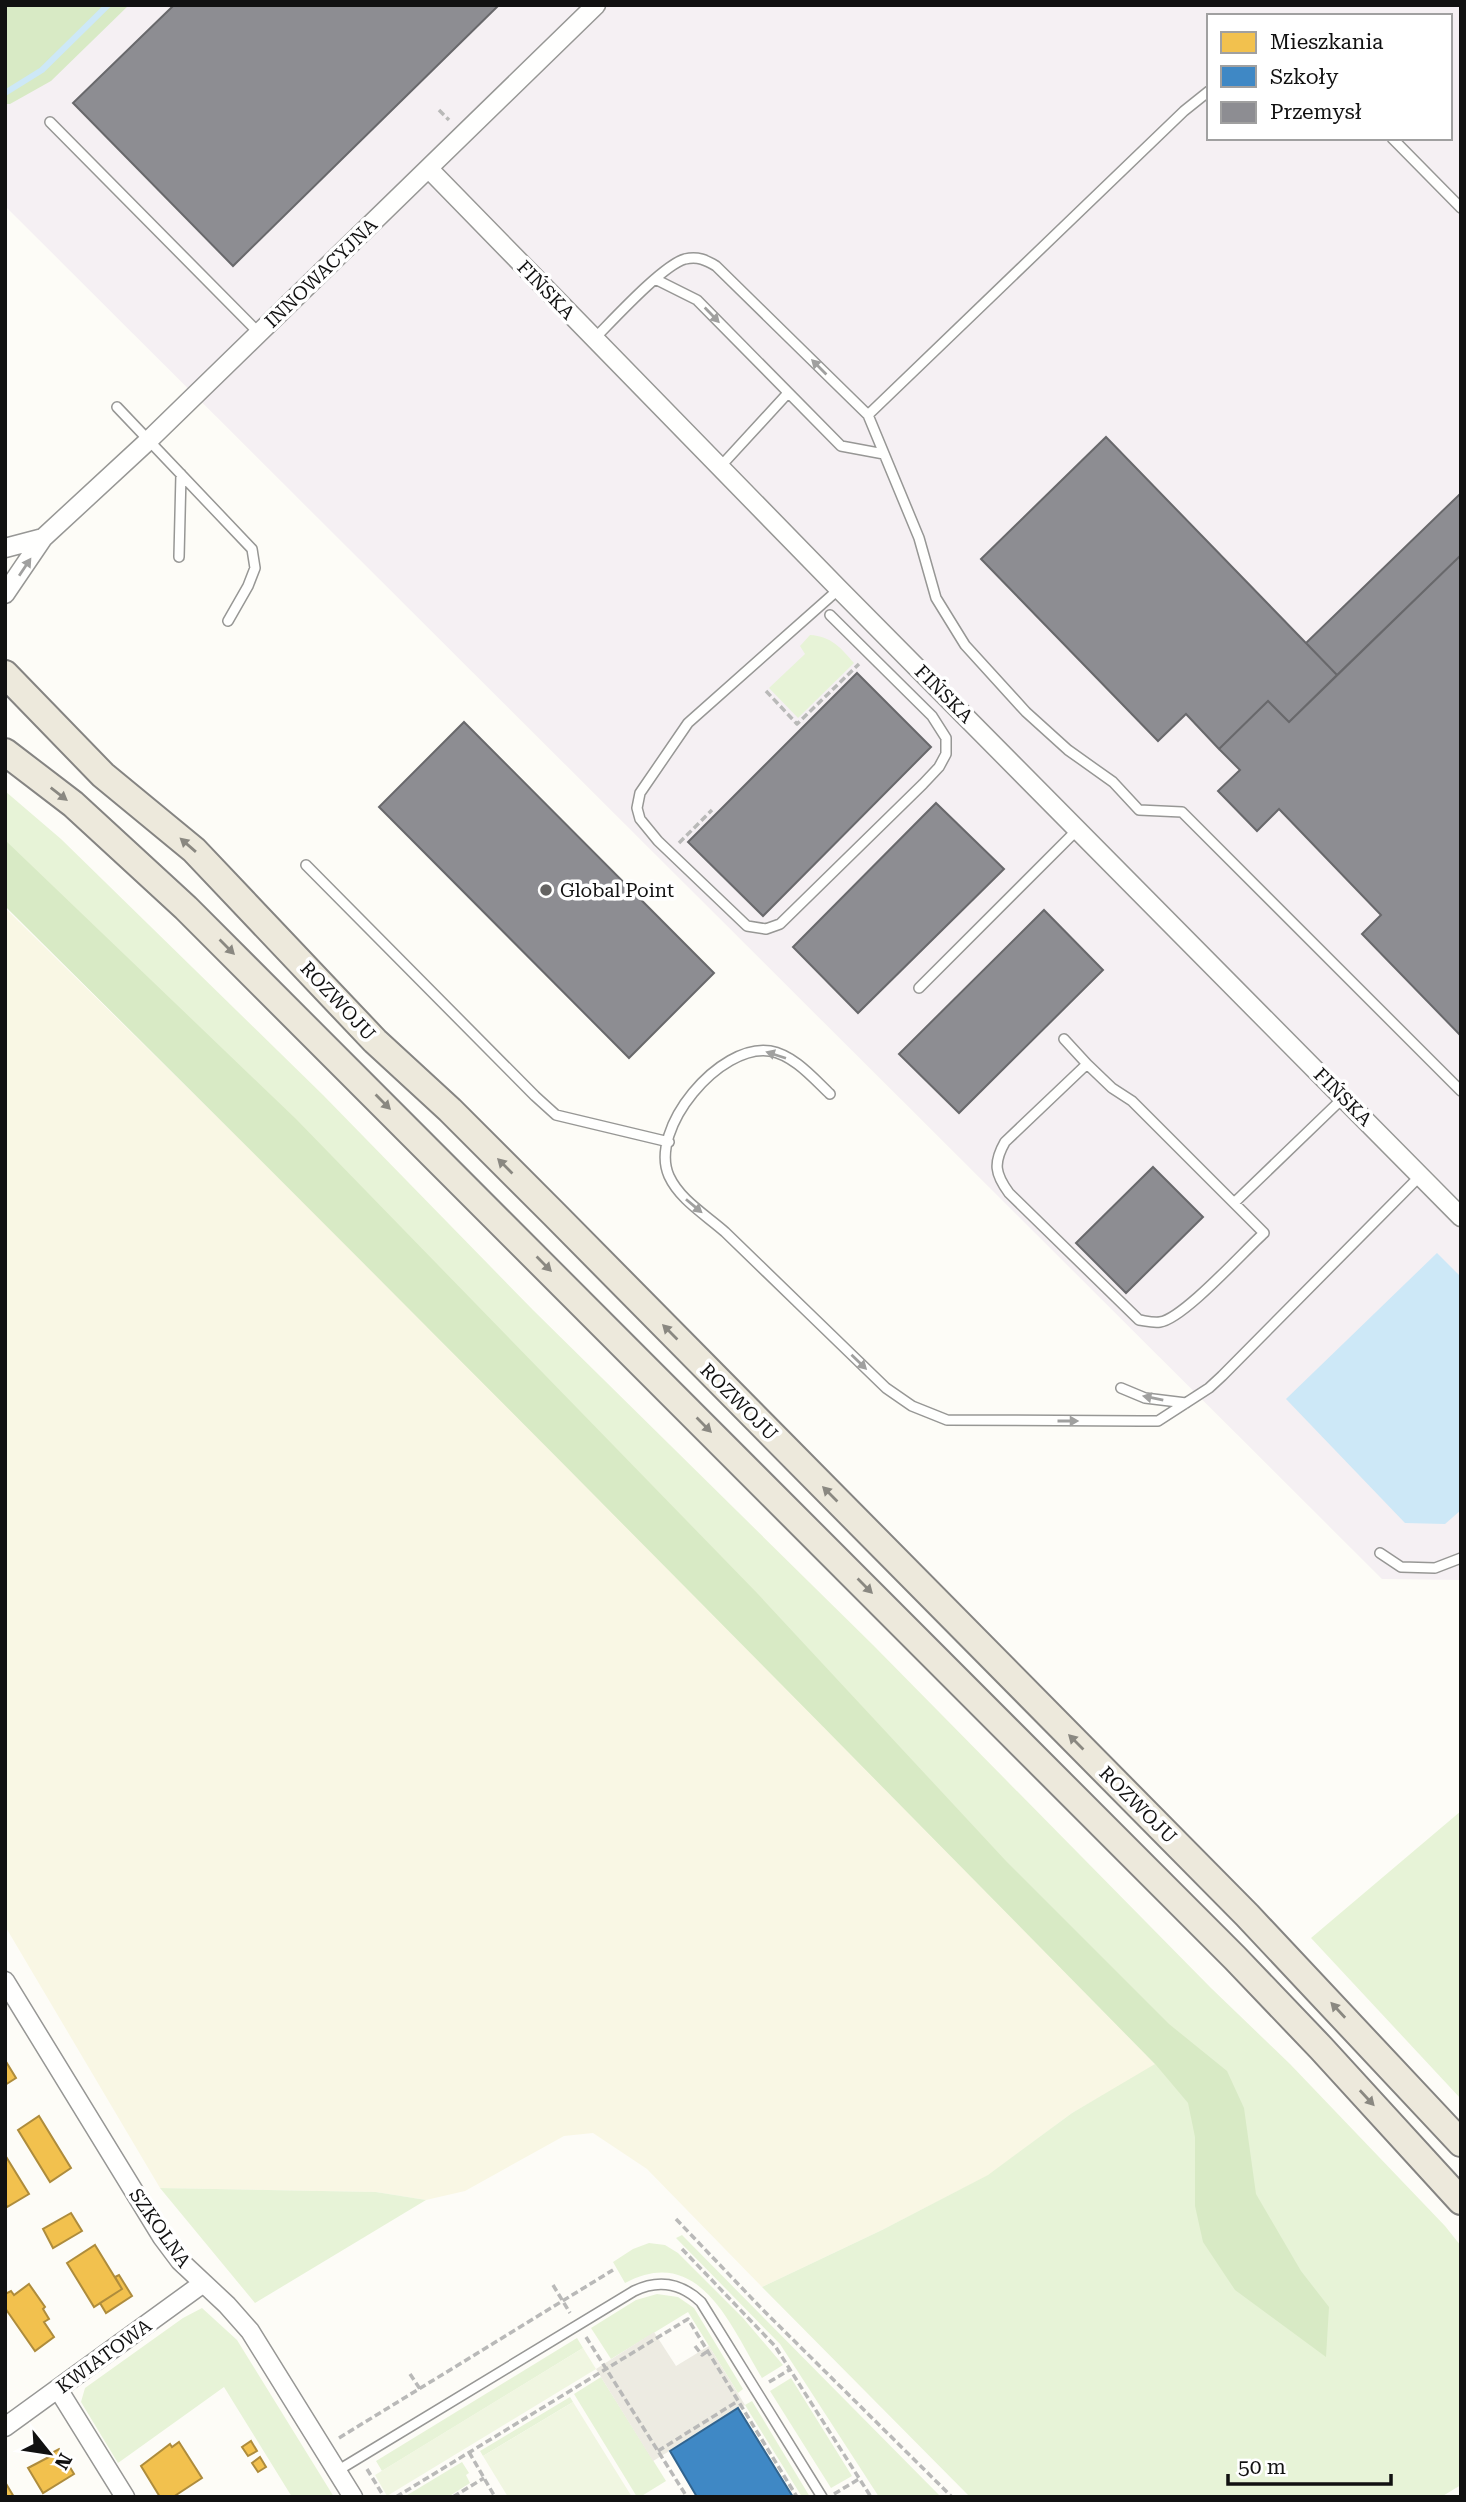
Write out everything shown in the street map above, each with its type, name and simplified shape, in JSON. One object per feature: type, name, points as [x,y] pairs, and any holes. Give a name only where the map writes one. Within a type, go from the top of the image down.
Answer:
[{"type":"main road","name":"ROZWOJU","points":[[5,674],[103,775],[194,850],[237,893],[375,1041],[450,1110],[564,1224],[1237,1905],[1461,2143]]},
{"type":"main road","name":"ROZWOJU","points":[[5,752],[73,804],[128,853],[335,1054],[1235,1958],[1461,2201]]},
{"type":"street","name":"INNOWACYJNA","points":[[5,594],[43,538],[149,440],[596,5]]},
{"type":"street","name":"FIŃSKA","points":[[429,169],[839,589],[1461,1217]]},
{"type":"street","name":"INNOWACYJNA","points":[[5,548],[43,538]]},
{"type":"street","name":"SZKOLNA","points":[[5,1981],[162,2237],[180,2261],[226,2304],[250,2331],[353,2497]]},
{"type":"street","name":"KWIATOWA","points":[[5,2427],[202,2284]]},
{"type":"street","points":[[58,2389],[125,2497]]},
{"type":"lane","points":[[868,415],[1184,111],[1207,93]]},
{"type":"lane","points":[[50,122],[259,333]]},
{"type":"lane","points":[[1394,140],[1461,208]]},
{"type":"lane","points":[[594,339],[655,279],[683,259],[700,257],[716,265],[868,415],[919,538],[936,598],[965,645],[1026,712],[1068,750],[1113,782],[1139,810],[1182,812],[1461,1091]]},
{"type":"lane","points":[[655,279],[697,300],[841,446],[884,454]]},
{"type":"lane","points":[[720,467],[788,393]]},
{"type":"lane","points":[[117,407],[252,549],[255,568],[228,621]]},
{"type":"lane","points":[[179,557],[181,474]]},
{"type":"lane","points":[[830,615],[932,716],[946,738],[946,754],[939,767],[780,924],[766,929],[747,926],[670,853],[640,820],[637,808],[640,793],[688,723],[839,589]]},
{"type":"lane","points":[[919,988],[1078,828]]},
{"type":"lane","points":[[306,865],[556,1115],[669,1142]]},
{"type":"lane","points":[[1063,1039],[1112,1088],[1132,1101],[1264,1233],[1179,1314],[1161,1322],[1139,1320],[1009,1193],[998,1179],[998,1154],[1005,1142],[1087,1064]]},
{"type":"lane","points":[[830,1094],[797,1064],[771,1051],[747,1052],[712,1072],[690,1094],[674,1124],[666,1150],[668,1174],[684,1196],[723,1230],[886,1388],[912,1406],[947,1420],[1158,1421],[1222,1376],[1420,1176]]},
{"type":"lane","points":[[1234,1203],[1343,1098]]},
{"type":"lane","points":[[1121,1388],[1145,1398],[1186,1403]]},
{"type":"lane","points":[[1380,1553],[1401,1567],[1435,1568],[1461,1558]]},
{"type":"lane","points":[[337,2471],[644,2286],[675,2285],[701,2302],[822,2497]]},
{"type":"path","points":[[766,691],[797,724],[861,662]]},
{"type":"path","points":[[670,853],[712,810]]},
{"type":"path","points":[[676,2219],[762,2309],[952,2497]]},
{"type":"path","points":[[681,2249],[775,2346],[871,2497]]},
{"type":"path","points":[[333,2439],[334,2441],[613,2270]]},
{"type":"path","points":[[553,2285],[687,2497]]},
{"type":"path","points":[[397,2497],[688,2319],[797,2497]]},
{"type":"path","points":[[695,2346],[702,2355],[708,2351]]},
{"type":"path","points":[[658,2451],[791,2369]]},
{"type":"path","points":[[410,2374],[420,2389]]},
{"type":"path","points":[[469,2452],[495,2497]]},
{"type":"path","points":[[453,2497],[484,2478]]},
{"type":"path","points":[[830,2497],[859,2479]]},
{"type":"shaded area","points":[[5,5],[1461,5],[1461,1580],[1382,1579],[5,206]]},
{"type":"shaded area","points":[[5,908],[319,1217],[671,1570],[1156,2065],[1072,2113],[989,2175],[762,2287],[647,2169],[593,2133],[564,2136],[465,2191],[426,2200],[376,2192],[160,2188],[5,1926]]},
{"type":"shaded area","points":[[654,2332],[676,2366],[709,2346],[745,2405],[653,2461],[596,2369]]},
{"type":"green space","points":[[5,5],[129,5],[51,81],[10,104],[5,104]]},
{"type":"green space","points":[[810,635],[830,640],[854,663],[798,718],[769,688],[805,654],[800,646]]},
{"type":"green space","points":[[5,791],[61,839],[323,1095],[533,1310],[873,1645],[1211,1988],[1290,2064],[1445,2226],[1461,2246],[1461,2485],[1441,2497],[970,2497],[762,2287],[882,2230],[988,2175],[1072,2113],[1155,2064],[582,1483],[5,906]]},
{"type":"green space","points":[[5,840],[296,1119],[757,1593],[1006,1861],[1169,2024],[1227,2071],[1244,2108],[1256,2194],[1301,2271],[1329,2307],[1326,2357],[1235,2290],[1203,2242],[1195,2206],[1195,2137],[1188,2103],[1156,2065],[582,1483],[5,906]]},
{"type":"green space","points":[[1461,1811],[1461,2099],[1311,1938]]},
{"type":"green space","points":[[160,2188],[376,2192],[426,2200],[255,2303]]},
{"type":"green space","points":[[682,2235],[941,2497],[879,2497],[780,2344],[676,2238]]},
{"type":"green space","points":[[649,2243],[665,2245],[678,2253],[743,2318],[783,2365],[762,2378],[725,2315],[710,2296],[693,2282],[674,2274],[651,2274],[625,2283],[613,2262],[633,2249]]},
{"type":"green space","points":[[657,2294],[678,2297],[694,2308],[743,2389],[738,2393],[688,2312],[611,2359],[591,2328],[636,2300]]},
{"type":"green space","points":[[202,2308],[237,2340],[334,2497],[292,2497],[224,2387],[118,2463],[81,2402],[85,2388],[183,2318]]},
{"type":"green space","points":[[577,2338],[583,2348],[382,2471],[376,2461]]},
{"type":"green space","points":[[583,2348],[596,2369],[387,2496],[375,2475]]},
{"type":"green space","points":[[601,2377],[666,2481],[640,2497],[637,2497],[574,2394]]},
{"type":"green space","points":[[791,2378],[852,2476],[831,2488],[770,2391]]},
{"type":"green space","points":[[570,2397],[573,2402],[483,2456],[480,2451]]},
{"type":"green space","points":[[752,2401],[810,2497],[802,2497],[745,2405]]},
{"type":"green space","points":[[573,2402],[632,2497],[508,2497],[483,2456]]},
{"type":"green space","points":[[462,2462],[469,2473],[466,2475],[470,2483],[448,2497],[404,2497]]},
{"type":"water","points":[[1437,1253],[1461,1277],[1461,1510],[1445,1524],[1405,1523],[1286,1399]]},
{"type":"building: Mieszkania","points":[[5,2060],[16,2078],[5,2085]]},
{"type":"building: Mieszkania","points":[[39,2116],[71,2168],[50,2182],[18,2130]]},
{"type":"building: Mieszkania","points":[[5,2155],[29,2194],[7,2207],[5,2203]]},
{"type":"building: Mieszkania","points":[[71,2213],[82,2231],[53,2248],[43,2229]]},
{"type":"building: Mieszkania","points":[[95,2245],[122,2289],[94,2307],[67,2263]]},
{"type":"building: Mieszkania","points":[[119,2275],[132,2296],[106,2313],[100,2303],[122,2289],[115,2277]]},
{"type":"building: Mieszkania","points":[[29,2284],[45,2307],[43,2309],[49,2319],[44,2322],[54,2337],[35,2351],[5,2308],[5,2294],[11,2291],[14,2295]]},
{"type":"building: Mieszkania","points":[[251,2441],[257,2451],[248,2456],[242,2447]]},
{"type":"building: Mieszkania","points":[[179,2442],[202,2478],[173,2497],[160,2497],[141,2466],[170,2444],[172,2447]]},
{"type":"building: Mieszkania","points":[[59,2449],[74,2474],[43,2493],[28,2468]]},
{"type":"building: Mieszkania","points":[[260,2457],[266,2467],[258,2472],[252,2463]]},
{"type":"building: Mieszkania","points":[[5,2482],[14,2497],[5,2497]]},
{"type":"building: Szkoły","points":[[738,2408],[793,2497],[697,2497],[670,2451]]},
{"type":"building: Przemysł","points":[[174,5],[499,5],[233,266],[73,103]]},
{"type":"building: Przemysł","points":[[1106,437],[1337,675],[1289,722],[1268,701],[1219,749],[1186,714],[1158,741],[981,559]]},
{"type":"building: Przemysł","points":[[1461,493],[1461,555],[1337,675],[1306,643]]},
{"type":"building: Przemysł","points":[[1461,555],[1461,1036],[1362,934],[1381,915],[1279,809],[1257,831],[1218,791],[1240,770],[1219,749],[1268,701],[1289,722]]},
{"type":"building: Przemysł","points":[[857,673],[931,747],[763,916],[688,842]]},
{"type":"building: Przemysł","name":"Global Point","points":[[464,722],[714,973],[629,1058],[379,807]]},
{"type":"building: Przemysł","points":[[936,803],[1004,869],[858,1013],[793,947]]},
{"type":"building: Przemysł","points":[[1044,910],[1103,970],[959,1113],[899,1054]]},
{"type":"building: Przemysł","points":[[1153,1167],[1203,1217],[1126,1293],[1076,1243]]},
{"type":"waterway","points":[[5,93],[42,70],[108,5]]},
{"type":"place","name":"Global Point","points":[[546,890]]}]
